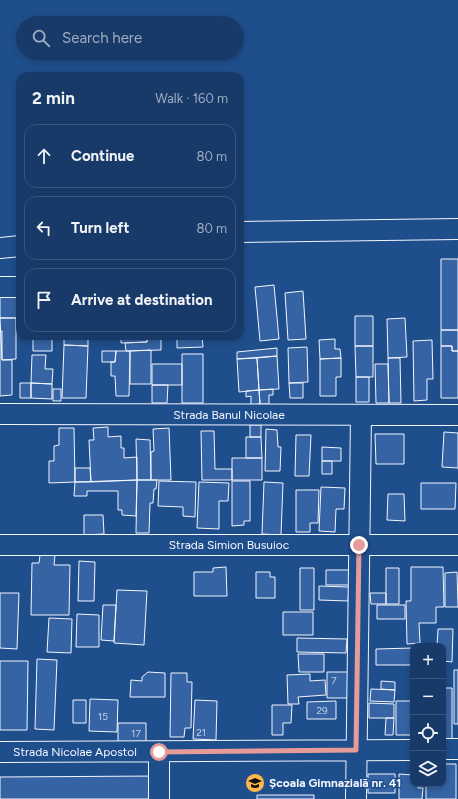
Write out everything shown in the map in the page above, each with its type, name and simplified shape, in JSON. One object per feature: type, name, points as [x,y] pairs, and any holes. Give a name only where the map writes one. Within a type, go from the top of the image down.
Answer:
[{"type":"street","points":[[244,232],[410,228],[458,229]]},
{"type":"street","points":[[0,248],[16,246]]},
{"type":"street","points":[[0,287],[16,287]]},
{"type":"street","name":"Strada Banul Nicolae","points":[[0,414],[458,416]]},
{"type":"street","points":[[356,799],[361,416]]},
{"type":"street","name":"Strada Simion Busuioc","points":[[0,545],[458,545]]},
{"type":"street","points":[[446,749],[458,749]]},
{"type":"street","name":"Strada Nicolae Apostol","points":[[0,752],[410,750]]},
{"type":"street","points":[[159,752],[159,799]]},
{"type":"building","points":[[441,259],[458,259],[458,330],[441,330]]},
{"type":"building","points":[[274,285],[279,339],[260,341],[255,287]]},
{"type":"building","points":[[303,291],[306,339],[288,340],[285,293]]},
{"type":"building","points":[[0,297],[16,297],[16,318],[0,318]]},
{"type":"building","points":[[355,316],[373,316],[373,346],[355,346]]},
{"type":"building","points":[[0,318],[16,318],[16,359],[2,360]]},
{"type":"building","points":[[405,318],[407,357],[388,358],[387,319]]},
{"type":"building","points":[[441,330],[458,330],[458,351],[452,351],[452,346],[441,346]]},
{"type":"building","points":[[0,331],[2,331],[2,360],[12,360],[12,395],[0,396]]},
{"type":"building","points":[[335,339],[335,349],[340,349],[341,358],[320,359],[319,340]]},
{"type":"building","points":[[33,340],[52,340],[52,351],[33,351]]},
{"type":"building","points":[[64,340],[88,340],[88,346],[64,345]]},
{"type":"building","points":[[121,340],[147,340],[147,342],[121,343]]},
{"type":"building","points":[[147,340],[161,340],[161,350],[126,351],[125,343],[147,342]]},
{"type":"building","points":[[177,340],[202,340],[203,347],[177,348]]},
{"type":"building","points":[[432,340],[433,379],[427,379],[427,400],[414,401],[413,341]]},
{"type":"building","points":[[64,345],[88,346],[86,398],[62,398]]},
{"type":"building","points":[[355,346],[373,346],[373,377],[356,377]]},
{"type":"building","points":[[441,346],[452,346],[452,351],[458,351],[458,398],[441,398]]},
{"type":"building","points":[[307,347],[308,382],[289,383],[288,348]]},
{"type":"building","points":[[277,348],[277,356],[237,359],[237,352]]},
{"type":"building","points":[[151,350],[151,384],[130,384],[130,351]]},
{"type":"building","points":[[102,351],[116,351],[115,362],[102,362]]},
{"type":"building","points":[[116,351],[130,351],[129,396],[116,396],[115,376],[111,376],[111,362],[115,362]]},
{"type":"building","points":[[182,354],[203,354],[203,403],[182,403]]},
{"type":"building","points":[[32,355],[46,355],[45,369],[53,369],[52,384],[31,383]]},
{"type":"building","points":[[277,356],[279,389],[259,390],[257,358]]},
{"type":"building","points":[[257,358],[259,390],[239,392],[237,359]]},
{"type":"building","points":[[341,358],[341,377],[336,377],[336,396],[320,396],[320,359]]},
{"type":"building","points":[[388,358],[400,358],[401,403],[389,403]]},
{"type":"building","points":[[152,364],[182,364],[182,385],[152,385]]},
{"type":"building","points":[[375,364],[388,364],[389,403],[376,403]]},
{"type":"building","points":[[356,377],[369,377],[369,402],[356,402]]},
{"type":"building","points":[[20,383],[31,383],[31,398],[20,398]]},
{"type":"building","points":[[31,383],[52,384],[52,399],[31,398]]},
{"type":"building","points":[[289,383],[303,383],[303,398],[290,398]]},
{"type":"building","points":[[152,385],[168,385],[167,403],[152,403]]},
{"type":"building","points":[[53,389],[61,389],[61,401],[53,401]]},
{"type":"building","points":[[273,389],[273,395],[269,395],[269,404],[260,404],[259,390]]},
{"type":"building","points":[[259,390],[260,404],[251,405],[251,396],[246,397],[246,391]]},
{"type":"building","points":[[250,425],[261,425],[261,437],[250,437]]},
{"type":"building","points":[[108,427],[108,437],[121,436],[121,448],[124,448],[124,458],[137,457],[137,480],[91,482],[89,440],[94,440],[93,428]]},
{"type":"building","points":[[59,428],[74,428],[75,482],[49,483],[49,461],[54,461],[54,446],[59,445]]},
{"type":"building","points":[[169,428],[171,480],[151,480],[151,452],[154,451],[153,429]]},
{"type":"building","points":[[266,429],[277,430],[278,447],[281,447],[280,471],[265,471]]},
{"type":"building","points":[[201,431],[214,431],[215,469],[232,469],[232,480],[202,480]]},
{"type":"building","points":[[444,432],[458,433],[458,468],[442,467]]},
{"type":"building","points":[[375,434],[404,434],[404,464],[376,464]]},
{"type":"building","points":[[296,435],[311,435],[309,476],[295,476]]},
{"type":"building","points":[[246,437],[261,437],[262,458],[246,458]]},
{"type":"building","points":[[136,439],[150,440],[151,480],[137,480]]},
{"type":"building","points":[[322,447],[341,448],[341,461],[322,461]]},
{"type":"building","points":[[232,458],[262,458],[262,480],[232,480]]},
{"type":"building","points":[[322,461],[332,461],[332,474],[322,474]]},
{"type":"building","points":[[75,468],[90,468],[91,482],[75,482]]},
{"type":"building","points":[[137,480],[157,480],[156,489],[154,489],[153,503],[150,503],[149,533],[136,533]]},
{"type":"building","points":[[137,480],[136,516],[122,515],[122,510],[118,510],[118,491],[87,491],[87,496],[74,496],[75,482]]},
{"type":"building","points":[[159,481],[196,482],[195,517],[183,516],[183,507],[158,506]]},
{"type":"building","points":[[232,481],[250,481],[250,521],[244,521],[244,525],[232,526]]},
{"type":"building","points":[[199,482],[229,483],[228,501],[219,501],[219,529],[197,528]]},
{"type":"building","points":[[264,482],[283,483],[281,535],[262,534]]},
{"type":"building","points":[[421,483],[456,483],[455,509],[421,509]]},
{"type":"building","points":[[321,487],[345,488],[344,509],[336,509],[335,532],[319,531]]},
{"type":"building","points":[[296,490],[319,490],[318,523],[310,523],[310,532],[296,532]]},
{"type":"building","points":[[388,494],[404,494],[405,521],[387,520]]},
{"type":"building","points":[[84,515],[103,515],[104,534],[84,535]]},
{"type":"building","points":[[40,555],[55,555],[54,565],[70,565],[69,615],[31,615],[32,563],[39,563]]},
{"type":"building","points":[[79,561],[95,562],[94,601],[78,601]]},
{"type":"building","points":[[226,567],[227,596],[194,596],[194,572],[213,572],[213,568]]},
{"type":"building","points":[[411,567],[443,567],[444,607],[436,607],[436,623],[419,623],[420,643],[407,644],[406,601],[411,601]]},
{"type":"building","points":[[300,568],[314,568],[314,610],[300,610]]},
{"type":"building","points":[[386,568],[399,568],[399,604],[386,604]]},
{"type":"building","points":[[326,570],[349,570],[349,585],[326,585]]},
{"type":"building","points":[[256,572],[270,572],[270,577],[275,577],[275,598],[256,598]]},
{"type":"building","points":[[457,572],[458,607],[445,607],[445,573]]},
{"type":"building","points":[[319,586],[349,587],[348,601],[319,600]]},
{"type":"building","points":[[117,590],[147,591],[144,645],[114,643]]},
{"type":"building","points":[[0,593],[19,593],[17,649],[0,648]]},
{"type":"building","points":[[370,593],[386,593],[386,604],[371,604]]},
{"type":"building","points":[[103,605],[116,605],[114,641],[101,640]]},
{"type":"building","points":[[377,605],[405,605],[405,619],[377,619]]},
{"type":"building","points":[[283,612],[313,612],[313,635],[283,635]]},
{"type":"building","points":[[77,614],[99,615],[99,647],[76,647]]},
{"type":"building","points":[[49,618],[72,619],[71,653],[47,652]]},
{"type":"building","points":[[438,629],[453,629],[452,662],[446,661],[446,643],[437,643]]},
{"type":"building","points":[[297,638],[347,639],[346,653],[297,652]]},
{"type":"building","points":[[410,648],[410,665],[376,665],[376,649]]},
{"type":"building","points":[[298,654],[324,654],[324,672],[299,672]]},
{"type":"building","points":[[37,659],[57,660],[54,730],[35,729]]},
{"type":"building","points":[[0,661],[28,661],[27,730],[0,730]]},
{"type":"building","points":[[454,670],[458,670],[458,724],[454,724]]},
{"type":"building","points":[[148,672],[165,673],[165,697],[130,697],[131,680],[142,681],[142,677]]},
{"type":"building","points":[[327,672],[348,672],[348,698],[327,698]]},
{"type":"building","points":[[171,673],[187,673],[187,682],[192,682],[191,728],[185,728],[184,737],[170,737]]},
{"type":"building","points":[[310,674],[310,681],[325,680],[326,695],[298,697],[299,704],[288,704],[287,675]]},
{"type":"building","points":[[381,681],[395,682],[395,690],[381,689]]},
{"type":"building","points":[[446,688],[452,688],[452,739],[446,739]]},
{"type":"building","points":[[371,689],[395,690],[394,702],[370,701]]},
{"type":"building","points":[[90,699],[118,700],[117,732],[89,731]]},
{"type":"building","points":[[73,700],[86,700],[86,723],[73,723]]},
{"type":"building","points":[[195,700],[217,701],[216,740],[193,739]]},
{"type":"building","points":[[336,701],[336,719],[307,719],[307,702]]},
{"type":"building","points":[[396,701],[410,701],[410,735],[396,735]]},
{"type":"building","points":[[369,703],[394,704],[394,718],[369,718]]},
{"type":"building","points":[[272,705],[292,705],[291,723],[283,723],[283,735],[272,735]]},
{"type":"building","points":[[386,718],[394,718],[393,735],[385,735]]},
{"type":"building","points":[[118,723],[146,723],[146,742],[118,742]]},
{"type":"building","points":[[446,764],[456,764],[456,799],[426,799],[426,787],[446,787]]},
{"type":"building","points":[[368,774],[395,774],[395,793],[368,793]]},
{"type":"building","points":[[399,774],[410,775],[410,787],[423,788],[422,799],[399,799]]},
{"type":"building","points":[[157,776],[157,799],[0,799],[0,777]]},
{"type":"building","points":[[257,795],[314,795],[314,799],[257,799]]},
{"type":"place","name":"Școala Gimnazială nr. 41","points":[[255,783]]},
{"type":"route","points":[[159,752],[356,750],[359,545]]}]
